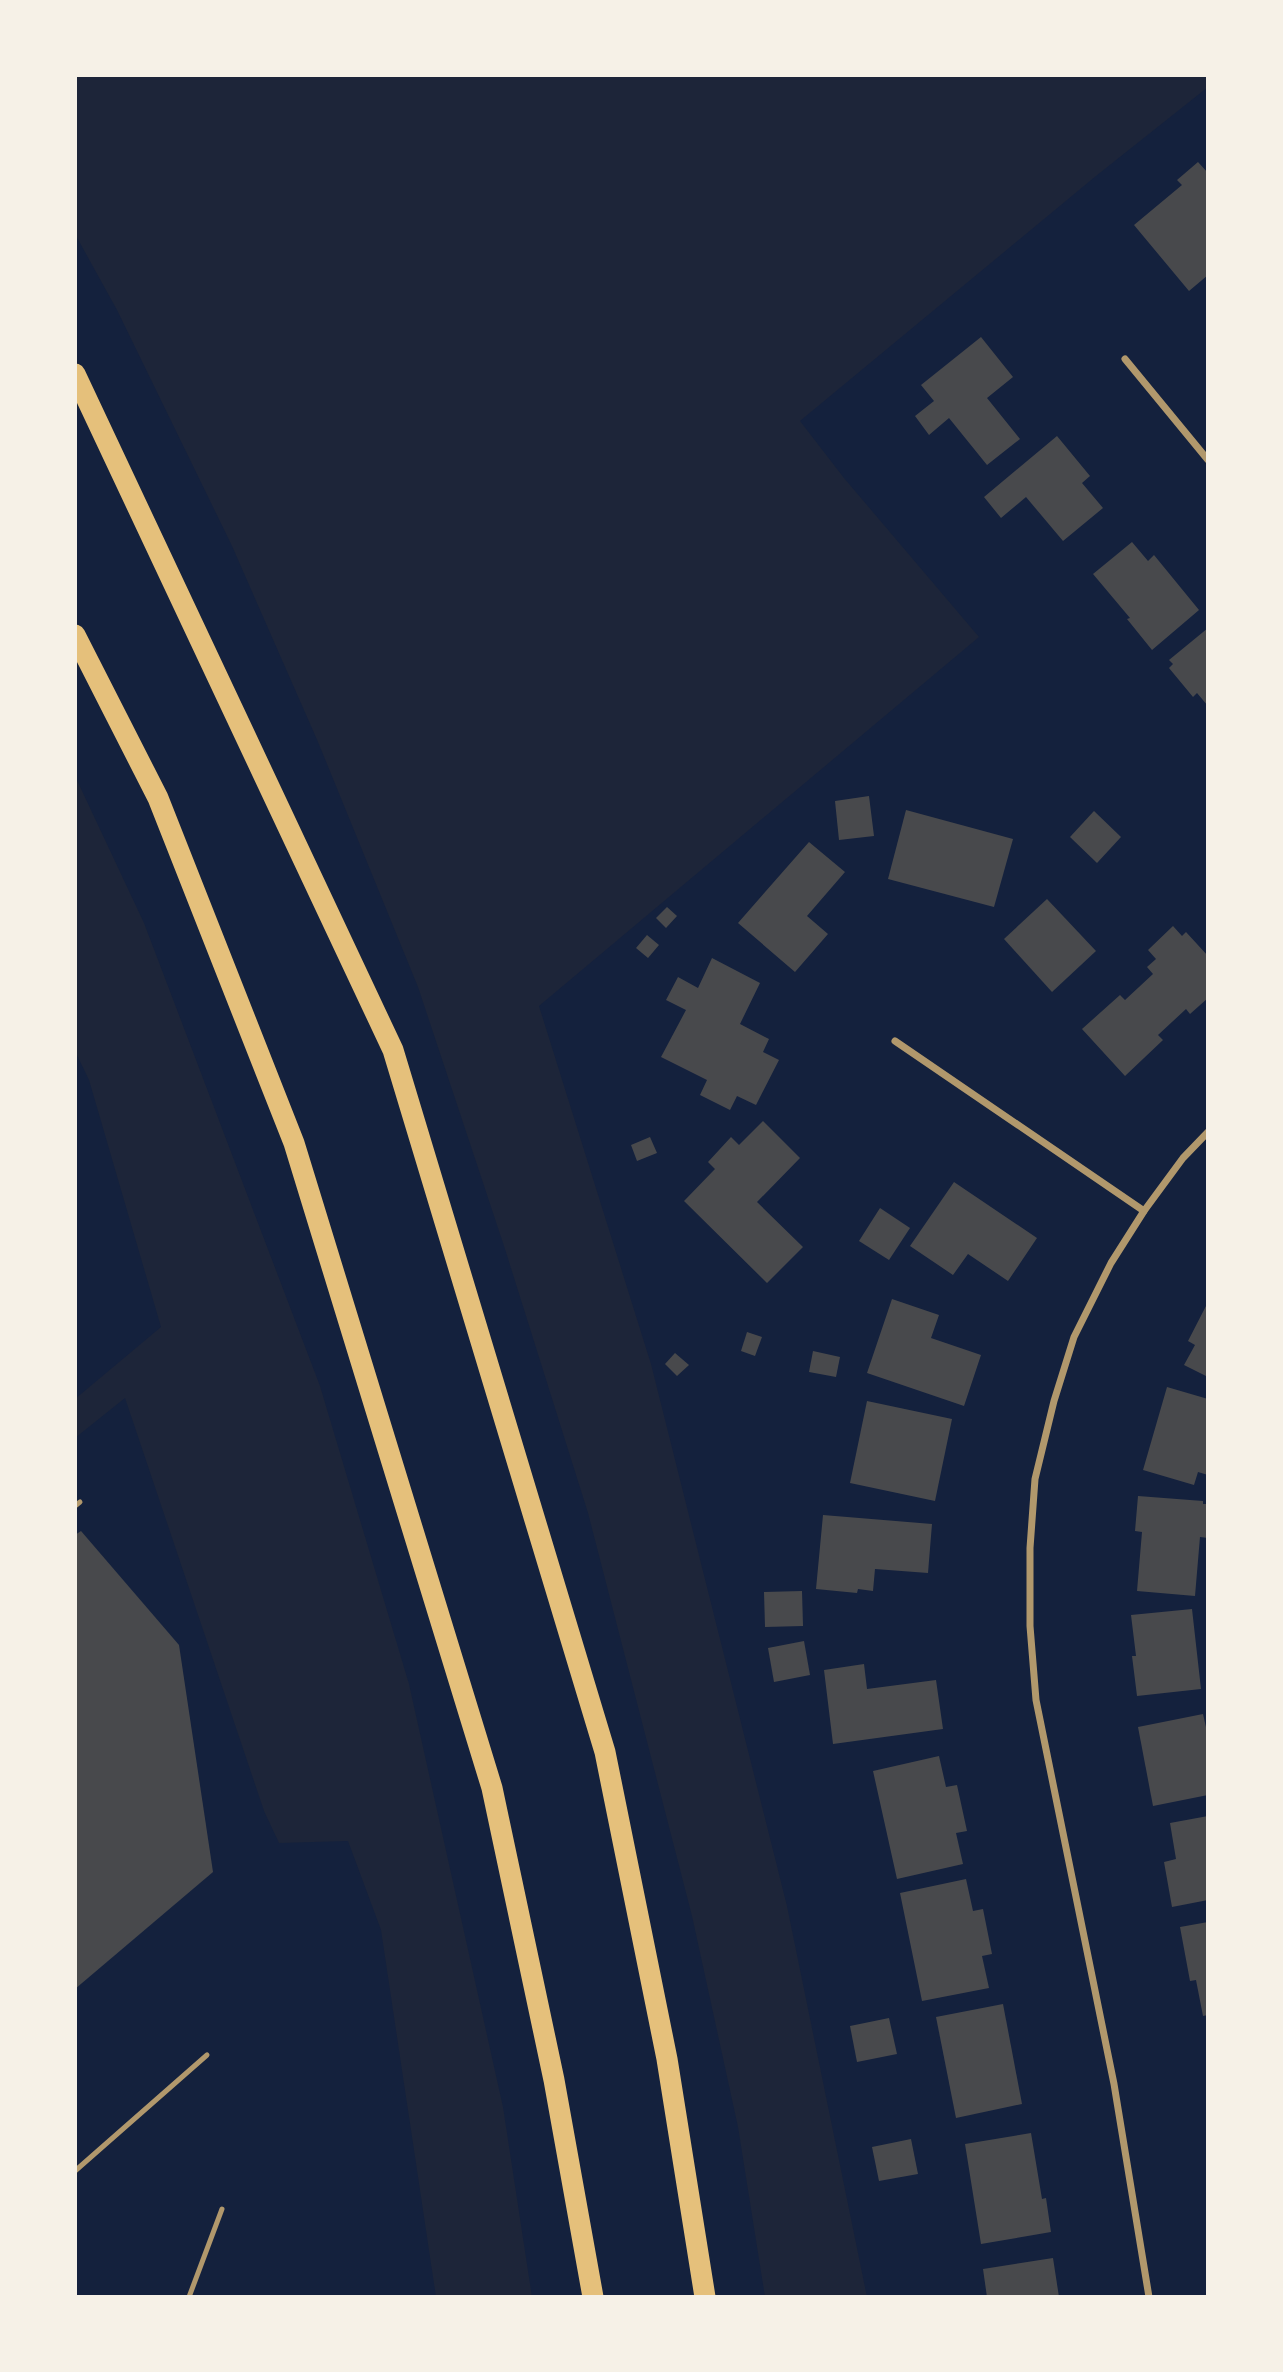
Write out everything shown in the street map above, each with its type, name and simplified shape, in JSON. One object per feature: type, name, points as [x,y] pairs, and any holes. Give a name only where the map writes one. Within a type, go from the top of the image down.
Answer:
[{"type":"highway","points":[[75,374],[393,1050],[605,1752],[667,2059],[705,2297]]},
{"type":"highway","points":[[75,635],[158,798],[302,1169],[492,1788],[554,2080],[593,2297]]},
{"type":"street","points":[[1125,359],[1208,460]]},
{"type":"street","points":[[895,1041],[1144,1211]]},
{"type":"street","points":[[1149,2297],[1114,2084],[1036,1700],[1030,1626],[1030,1548],[1035,1479],[1054,1401],[1074,1337],[1111,1263],[1144,1211],[1183,1158],[1208,1132]]},
{"type":"lane","points":[[75,2171],[207,2055]]},
{"type":"lane","points":[[189,2297],[222,2209]]},
{"type":"shaded area","points":[[75,75],[1208,75],[1208,87],[800,421],[844,478],[979,637],[539,1006],[651,1364],[787,1906],[867,2297],[765,2297],[738,2127],[692,1916],[588,1513],[504,1246],[418,987],[318,742],[232,546],[117,310],[75,234]]},
{"type":"shaded area","points":[[75,776],[144,923],[320,1386],[409,1684],[503,2107],[532,2297],[436,2297],[381,1930],[348,1841],[279,1843],[264,1811],[125,1398],[75,1438],[75,1399],[161,1327],[89,1080],[75,1051]]},
{"type":"building","points":[[1198,162],[1208,173],[1208,275],[1189,291],[1134,225],[1182,185],[1177,180]]},
{"type":"building","points":[[981,337],[1013,377],[987,398],[1020,439],[987,465],[949,418],[929,435],[915,416],[934,401],[921,385]]},
{"type":"building","points":[[1057,436],[1090,476],[1082,483],[1103,508],[1063,541],[1026,497],[1001,518],[984,497]]},
{"type":"building","points":[[1132,542],[1148,561],[1154,555],[1199,610],[1152,650],[1127,619],[1130,618],[1093,574]]},
{"type":"building","points":[[1208,628],[1208,706],[1197,693],[1193,697],[1169,668],[1173,664],[1169,660]]},
{"type":"building","points":[[869,796],[874,836],[839,840],[835,801]]},
{"type":"building","points":[[906,810],[1013,839],[994,907],[888,879]]},
{"type":"building","points":[[1094,811],[1121,837],[1097,863],[1070,837]]},
{"type":"building","points":[[809,842],[845,872],[807,916],[828,934],[795,972],[738,923]]},
{"type":"building","points":[[1047,899],[1096,951],[1052,992],[1004,939]]},
{"type":"building","points":[[667,907],[677,916],[666,928],[656,918]]},
{"type":"building","points":[[1173,926],[1182,936],[1186,932],[1208,956],[1208,998],[1190,1014],[1186,1009],[1158,1035],[1163,1040],[1125,1076],[1082,1029],[1120,995],[1125,1000],[1153,974],[1147,967],[1156,959],[1148,950]]},
{"type":"building","points":[[647,935],[659,945],[648,958],[636,948]]},
{"type":"building","points":[[712,958],[760,983],[740,1024],[769,1039],[763,1052],[779,1060],[756,1105],[737,1096],[730,1110],[700,1095],[707,1080],[661,1057],[686,1010],[666,1000],[678,977],[698,988]]},
{"type":"building","points":[[763,1121],[800,1158],[757,1202],[803,1247],[767,1283],[684,1201],[715,1169],[708,1162],[731,1137],[739,1145]]},
{"type":"building","points":[[650,1137],[657,1153],[637,1161],[631,1145]]},
{"type":"building","points":[[954,1182],[1037,1238],[1008,1281],[968,1254],[953,1275],[910,1246]]},
{"type":"building","points":[[880,1208],[910,1228],[889,1260],[859,1241]]},
{"type":"building","points":[[892,1299],[939,1315],[931,1338],[981,1355],[964,1406],[867,1373]]},
{"type":"building","points":[[1206,1306],[1208,1377],[1184,1365],[1195,1345],[1188,1341]]},
{"type":"building","points":[[747,1332],[762,1337],[755,1356],[741,1351]]},
{"type":"building","points":[[813,1351],[840,1357],[836,1377],[809,1372]]},
{"type":"building","points":[[675,1353],[689,1365],[677,1376],[665,1364]]},
{"type":"building","points":[[1167,1387],[1208,1399],[1208,1475],[1198,1472],[1194,1485],[1143,1470]]},
{"type":"building","points":[[867,1401],[952,1419],[935,1501],[850,1483]]},
{"type":"building","points":[[1138,1496],[1203,1501],[1203,1504],[1208,1504],[1208,1538],[1200,1537],[1195,1596],[1137,1591],[1142,1532],[1135,1531]]},
{"type":"building","points":[[823,1515],[932,1524],[928,1573],[875,1569],[873,1591],[858,1589],[857,1593],[816,1589]]},
{"type":"building","points":[[81,1531],[179,1645],[213,1872],[75,1989],[75,1535]]},
{"type":"building","points":[[802,1591],[803,1626],[765,1627],[764,1592]]},
{"type":"building","points":[[1192,1609],[1201,1689],[1137,1696],[1131,1615]]},
{"type":"building","points":[[804,1641],[810,1675],[774,1682],[768,1648]]},
{"type":"building","points":[[864,1664],[867,1689],[936,1680],[943,1729],[833,1744],[824,1670]]},
{"type":"building","points":[[1203,1714],[1208,1736],[1208,1795],[1153,1806],[1138,1727]]},
{"type":"building","points":[[939,1756],[946,1787],[957,1785],[967,1831],[956,1833],[963,1864],[897,1879],[873,1771]]},
{"type":"building","points":[[1208,1816],[1208,1900],[1172,1907],[1164,1862],[1176,1859],[1170,1823]]},
{"type":"building","points":[[966,1879],[973,1911],[983,1909],[992,1954],[982,1956],[989,1988],[922,2001],[900,1893]]},
{"type":"building","points":[[1208,1922],[1208,2015],[1203,2016],[1196,1980],[1190,1981],[1180,1927]]},
{"type":"building","points":[[1003,2004],[1022,2104],[956,2118],[936,2017]]},
{"type":"building","points":[[889,2018],[897,2054],[857,2062],[850,2026]]},
{"type":"building","points":[[1031,2133],[1042,2199],[1046,2198],[1051,2232],[981,2244],[965,2144]]},
{"type":"building","points":[[911,2139],[918,2174],[879,2181],[872,2147]]},
{"type":"building","points":[[1053,2258],[1059,2297],[987,2297],[983,2269]]}]
